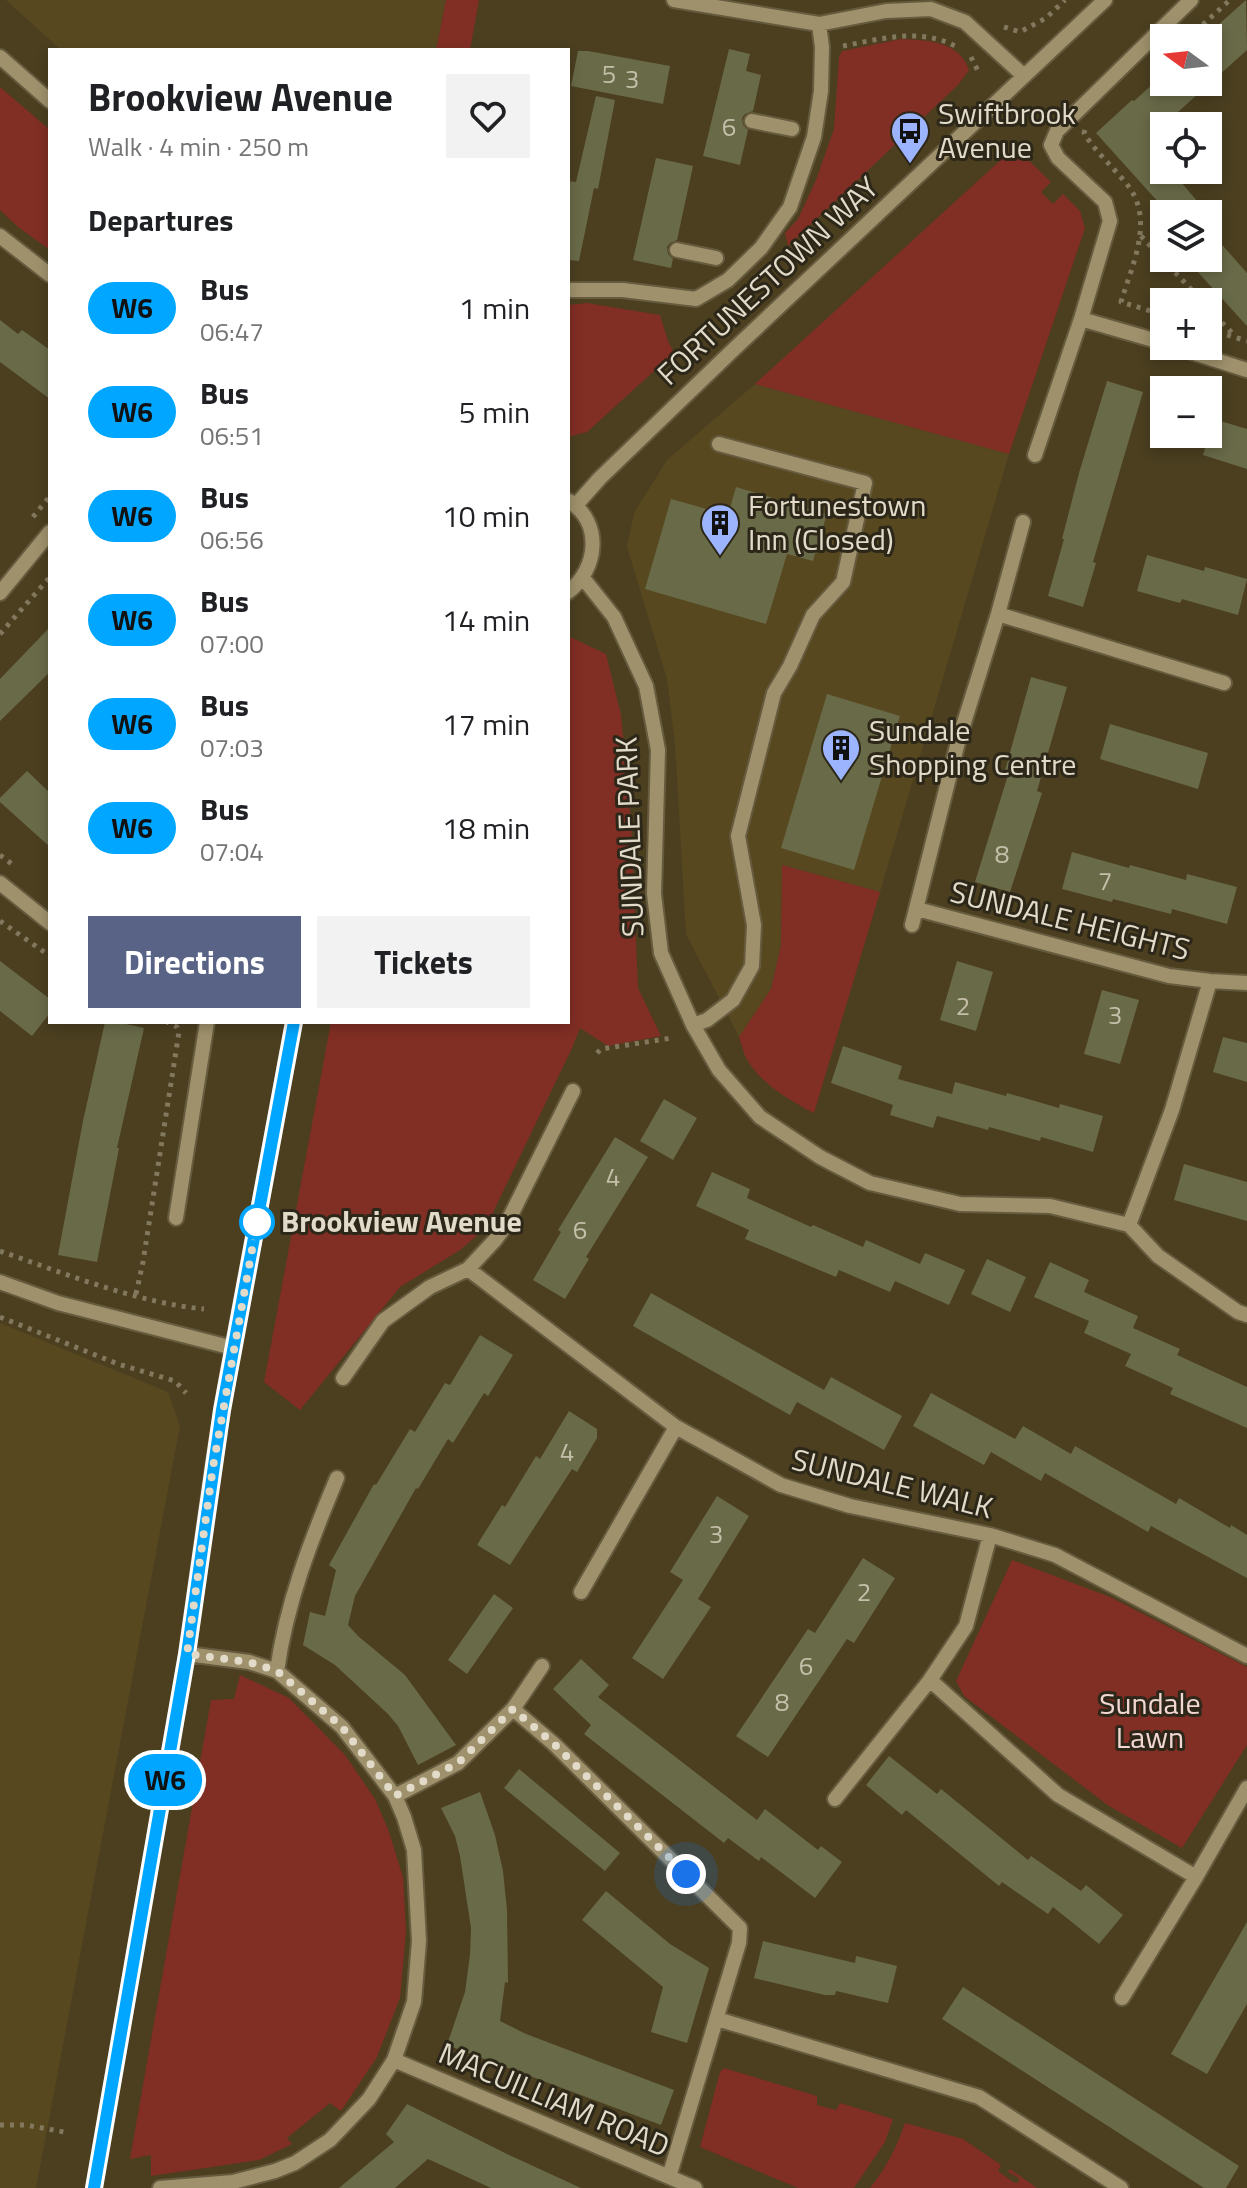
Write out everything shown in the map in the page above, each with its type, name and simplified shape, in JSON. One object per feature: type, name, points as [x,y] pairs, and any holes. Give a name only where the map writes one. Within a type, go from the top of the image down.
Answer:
[{"type":"street","name":"FORTUNESTOWN WAY","points":[[572,503],[1105,0]]},
{"type":"street","points":[[1035,455],[1110,221],[1105,202],[1058,158],[1051,145],[1057,131],[1191,0]]},
{"type":"street","points":[[678,1],[819,24],[886,11],[931,9],[965,22],[1024,76]]},
{"type":"street","points":[[570,290],[623,290],[696,299],[728,280],[761,248],[790,207],[814,137],[821,91],[819,24]]},
{"type":"street","points":[[0,57],[48,99]]},
{"type":"street","points":[[752,121],[792,129]]},
{"type":"street","points":[[0,236],[48,273]]},
{"type":"street","points":[[677,250],[716,258]]},
{"type":"street","points":[[1081,319],[1150,339]]},
{"type":"street","points":[[1216,360],[1247,370]]},
{"type":"street","points":[[693,1025],[707,1020],[733,1000],[752,966],[754,925],[738,836],[774,693],[813,615],[843,582],[865,483],[719,444]]},
{"type":"street","points":[[570,590],[583,578],[593,548],[592,532],[586,518],[572,503]]},
{"type":"street","points":[[912,925],[958,742],[1023,522]]},
{"type":"street","points":[[0,593],[48,534]]},
{"type":"street","name":"SUNDALE PARK","points":[[583,578],[614,617],[646,686],[658,750],[654,894],[661,953],[693,1025],[719,1070],[760,1117],[820,1157],[870,1183],[960,1204],[1050,1206],[1129,1225]]},
{"type":"street","points":[[998,614],[1224,683]]},
{"type":"street","points":[[0,883],[48,921]]},
{"type":"street","name":"SUNDALE HEIGHTS","points":[[917,909],[1169,976],[1247,983]]},
{"type":"street","name":"SUNDALE HEIGHTS","points":[[1129,1225],[1172,1110],[1210,981]]},
{"type":"street","points":[[176,1218],[207,1024]]},
{"type":"street","points":[[96,2187],[187,1654],[233,1348],[294,1024]]},
{"type":"street","points":[[343,1378],[383,1321],[430,1287],[468,1269],[506,1225],[573,1091]]},
{"type":"street","points":[[1129,1225],[1158,1256],[1238,1312],[1247,1315]]},
{"type":"street","name":"SUNDALE WALK","points":[[468,1269],[676,1427],[781,1485],[850,1506],[990,1535],[1055,1555],[1247,1656]]},
{"type":"street","points":[[0,1282],[58,1303],[233,1348]]},
{"type":"street","points":[[581,1592],[676,1427]]},
{"type":"street","points":[[277,1671],[281,1643],[309,1545],[337,1478]]},
{"type":"street","points":[[835,1799],[930,1680],[966,1626],[990,1535]]},
{"type":"street","points":[[160,2188],[234,2185],[295,2163],[330,2140],[369,2099],[394,2060],[414,2002],[419,1941],[414,1850],[404,1817],[395,1796],[342,1727],[277,1671],[249,1662],[187,1654]]},
{"type":"street","points":[[395,1796],[458,1763],[513,1709],[542,1666]]},
{"type":"street","points":[[930,1680],[1058,1795],[1196,1877]]},
{"type":"street","points":[[513,1709],[554,1744],[740,1928],[739,1943],[669,2177]]},
{"type":"street","points":[[1122,1998],[1247,1788]]},
{"type":"street","points":[[717,2019],[979,2097],[1121,2188]]},
{"type":"street","name":"MACUILLIAM ROAD","points":[[394,2060],[695,2188]]},
{"type":"path","points":[[998,21],[1004,27],[1020,32],[1046,18],[1065,0]]},
{"type":"path","points":[[1203,24],[1230,0]]},
{"type":"path","points":[[841,47],[902,36],[935,37],[970,54],[978,71]]},
{"type":"path","points":[[1090,122],[1084,133],[1128,185],[1137,199],[1142,219],[1141,236],[1121,302],[1150,311]]},
{"type":"path","points":[[1141,236],[1190,288]]},
{"type":"path","points":[[1222,323],[1235,337]]},
{"type":"path","points":[[1222,333],[1247,341]]},
{"type":"path","points":[[0,634],[48,579]]},
{"type":"path","points":[[0,921],[48,955]]},
{"type":"path","points":[[136,1294],[179,1032],[171,1024]]},
{"type":"path","points":[[597,1053],[601,1049],[672,1038]]},
{"type":"path","points":[[0,1251],[85,1280],[179,1306],[204,1309]]},
{"type":"path","points":[[0,1317],[118,1364],[175,1381],[186,1393]]},
{"type":"path","points":[[0,2125],[26,2125],[64,2132]]},
{"type":"shaded area","points":[[6,0],[446,0],[436,48],[59,48]]},
{"type":"shaded area","points":[[755,384],[1009,454],[880,892],[782,865],[781,945],[771,989],[739,1037],[686,934],[675,744],[667,679],[627,547],[634,513],[667,460]]},
{"type":"shaded area","points":[[0,1323],[168,1392],[180,1426],[36,2188],[0,2188]]},
{"type":"green space","points":[[446,0],[479,0],[470,48],[436,48]]},
{"type":"green space","points":[[901,39],[932,42],[950,48],[965,60],[969,70],[958,85],[788,246],[785,233],[798,219],[834,129],[842,51]]},
{"type":"green space","points":[[0,87],[48,128],[48,249],[0,210]]},
{"type":"green space","points":[[1015,147],[1051,182],[1041,192],[1053,204],[1063,194],[1080,211],[1085,228],[1009,454],[755,384]]},
{"type":"green space","points":[[587,303],[660,315],[674,353],[587,432],[570,436],[570,305]]},
{"type":"green space","points":[[570,637],[606,654],[621,715],[631,821],[638,988],[661,1036],[608,1046],[580,1028],[485,1229],[460,1250],[400,1287],[300,1410],[264,1382],[331,1024],[570,1024]]},
{"type":"green space","points":[[782,865],[880,892],[814,1113],[785,1096],[758,1074],[745,1056],[739,1037],[771,989],[781,945]]},
{"type":"green space","name":"Sundale Lawn","points":[[1012,1560],[1110,1597],[1247,1667],[1247,1745],[1182,1848],[1109,1806],[964,1696],[956,1681]]},
{"type":"green space","points":[[240,1675],[289,1698],[345,1755],[375,1799],[403,1877],[406,1931],[400,1998],[377,2057],[341,2111],[330,2103],[287,2138],[292,2144],[259,2160],[151,2176],[151,2155],[130,2159],[211,1700],[234,1699]]},
{"type":"green space","points":[[724,2068],[817,2096],[817,2105],[836,2110],[840,2103],[893,2119],[885,2142],[854,2188],[798,2188],[700,2147],[720,2072]]},
{"type":"green space","points":[[905,2123],[963,2139],[1001,2165],[998,2171],[1013,2182],[1018,2183],[1019,2178],[1008,2172],[1010,2169],[1037,2188],[870,2188],[890,2157]]},
{"type":"building","points":[[1246,0],[1247,50],[1222,72],[1222,24],[1219,24]]},
{"type":"building","points":[[729,49],[750,54],[746,71],[761,75],[753,111],[742,118],[748,130],[740,165],[703,156]]},
{"type":"building","points":[[578,51],[670,66],[663,104],[571,86]]},
{"type":"building","points":[[1150,87],[1150,96],[1196,96],[1178,112],[1150,112],[1150,184],[1183,184],[1196,200],[1156,200],[1096,133]]},
{"type":"building","points":[[596,96],[615,100],[598,189],[594,188],[579,261],[570,260],[570,181],[576,182]]},
{"type":"building","points":[[656,158],[693,166],[677,240],[667,247],[673,259],[671,268],[633,260]]},
{"type":"building","points":[[1222,245],[1247,273],[1247,326],[1222,299],[1222,288],[1212,288],[1198,272],[1222,272]]},
{"type":"building","points":[[0,320],[18,334],[22,330],[48,349],[48,398],[0,362]]},
{"type":"building","points":[[1107,381],[1143,392],[1093,562],[1096,563],[1083,607],[1048,596],[1079,473]]},
{"type":"building","points":[[1222,421],[1247,429],[1247,469],[1203,455],[1205,448],[1222,448]]},
{"type":"building","name":"Fortunestown Inn (Closed)","points":[[736,487],[827,514],[813,561],[787,554],[766,624],[645,589],[671,499],[728,515]]},
{"type":"building","points":[[1147,555],[1247,579],[1238,615],[1182,599],[1180,603],[1137,591]]},
{"type":"building","points":[[48,629],[48,674],[0,721],[0,679]]},
{"type":"building","points":[[1031,677],[1067,687],[1037,791],[1042,793],[1010,892],[975,882],[1008,775],[1004,774]]},
{"type":"building","name":"Sundale Shopping Centre","points":[[827,694],[900,716],[854,870],[781,848]]},
{"type":"building","points":[[1110,724],[1208,753],[1198,789],[1100,759]]},
{"type":"building","points":[[27,771],[48,791],[48,845],[0,802],[0,798]]},
{"type":"building","points":[[1072,852],[1129,868],[1130,865],[1186,880],[1187,874],[1237,887],[1227,924],[1172,909],[1171,914],[1062,889]]},
{"type":"building","points":[[0,961],[48,997],[48,1016],[32,1036],[0,1011]]},
{"type":"building","points":[[957,961],[993,972],[976,1031],[940,1020]]},
{"type":"building","points":[[1102,990],[1139,1000],[1120,1064],[1084,1054]]},
{"type":"building","points":[[105,1024],[144,1028],[117,1148],[97,1262],[58,1255]]},
{"type":"building","points":[[1223,1037],[1247,1043],[1247,1082],[1213,1072]]},
{"type":"building","points":[[843,1046],[902,1066],[898,1079],[952,1094],[955,1082],[1103,1116],[1093,1152],[1041,1137],[1040,1141],[937,1116],[933,1128],[890,1115],[893,1105],[831,1083]]},
{"type":"building","points":[[664,1099],[697,1118],[673,1160],[640,1141]]},
{"type":"building","points":[[615,1137],[648,1157],[586,1257],[589,1259],[565,1299],[533,1280],[561,1232],[558,1230]]},
{"type":"building","points":[[1184,1164],[1247,1182],[1247,1221],[1174,1200]]},
{"type":"building","points":[[712,1172],[750,1189],[747,1198],[811,1227],[813,1225],[863,1247],[866,1240],[920,1264],[925,1253],[965,1270],[949,1305],[895,1281],[890,1292],[839,1270],[836,1277],[745,1239],[749,1230],[696,1206]]},
{"type":"building","points":[[987,1259],[1026,1277],[1010,1312],[971,1294]]},
{"type":"building","points":[[1050,1262],[1089,1280],[1084,1292],[1138,1316],[1133,1328],[1180,1349],[1177,1355],[1247,1387],[1247,1428],[1170,1394],[1173,1388],[1125,1366],[1131,1354],[1084,1333],[1089,1321],[1034,1297]]},
{"type":"building","points":[[651,1293],[824,1390],[831,1377],[902,1416],[884,1450],[797,1402],[790,1415],[633,1326]]},
{"type":"building","points":[[480,1335],[513,1355],[488,1396],[484,1393],[453,1443],[448,1439],[416,1488],[355,1596],[348,1625],[405,1675],[456,1745],[418,1765],[398,1726],[388,1714],[335,1665],[303,1645],[310,1612],[325,1616],[336,1570],[329,1565],[374,1484],[410,1429],[415,1432],[445,1383],[450,1385]]},
{"type":"building","points":[[931,1393],[1015,1439],[1023,1426],[1071,1454],[1075,1446],[1176,1504],[1179,1498],[1230,1528],[1231,1525],[1247,1535],[1247,1578],[1151,1526],[1148,1532],[1045,1473],[1041,1481],[991,1452],[984,1465],[913,1426]]},
{"type":"building","points":[[569,1411],[597,1429],[597,1438],[577,1472],[572,1469],[510,1565],[477,1545],[536,1456],[540,1459]]},
{"type":"building","points":[[717,1496],[749,1516],[698,1599],[711,1607],[663,1679],[632,1658],[683,1580],[670,1572]]},
{"type":"building","points":[[863,1558],[895,1578],[854,1643],[847,1639],[768,1757],[736,1736],[808,1629],[815,1633]]},
{"type":"building","points":[[494,1594],[513,1608],[467,1674],[448,1660]]},
{"type":"building","points":[[581,1659],[609,1685],[598,1697],[757,1820],[765,1809],[818,1850],[821,1846],[842,1862],[815,1898],[761,1857],[759,1861],[728,1838],[724,1843],[584,1734],[591,1725],[553,1689]]},
{"type":"building","points":[[889,1756],[937,1794],[941,1789],[1028,1860],[1031,1856],[1081,1891],[1086,1885],[1123,1915],[1099,1944],[1053,1907],[1048,1914],[1002,1882],[999,1886],[906,1810],[902,1815],[866,1785]]},
{"type":"building","points":[[519,1769],[620,1853],[605,1871],[504,1788]]},
{"type":"building","points":[[480,1792],[495,1835],[507,1910],[508,1983],[505,1982],[500,2021],[526,2034],[674,2090],[661,2125],[447,2045],[465,1992],[471,1928],[455,1836],[441,1808]]},
{"type":"building","points":[[606,1891],[670,1944],[709,1968],[687,2043],[651,2032],[663,1987],[582,1920]]},
{"type":"building","points":[[1247,1922],[1247,2004],[1207,2074],[1171,2054]]},
{"type":"building","points":[[763,1941],[855,1963],[856,1956],[897,1966],[888,2003],[836,1991],[835,1995],[825,1995],[754,1978]]},
{"type":"building","points":[[963,1987],[1239,2166],[1226,2188],[1204,2188],[942,2019]]},
{"type":"building","points":[[407,2104],[581,2188],[491,2188],[428,2159],[395,2188],[339,2188],[394,2142],[386,2134]]},
{"type":"bus line","name":"W6","points":[[94,2188],[187,1654],[222,1410],[294,1024]]},
{"type":"place","name":"Swiftbrook Avenue","points":[[910,165]]},
{"type":"place","name":"Fortunestown Inn (Closed)","points":[[720,557]]},
{"type":"place","name":"Sundale Shopping Centre","points":[[841,782]]},
{"type":"place","name":"Brookview Avenue","points":[[257,1222]]},
{"type":"route","points":[[257,1222],[213,1467],[187,1654],[249,1662],[277,1671],[342,1727],[395,1796],[458,1763],[513,1709],[554,1744],[686,1874]]}]
